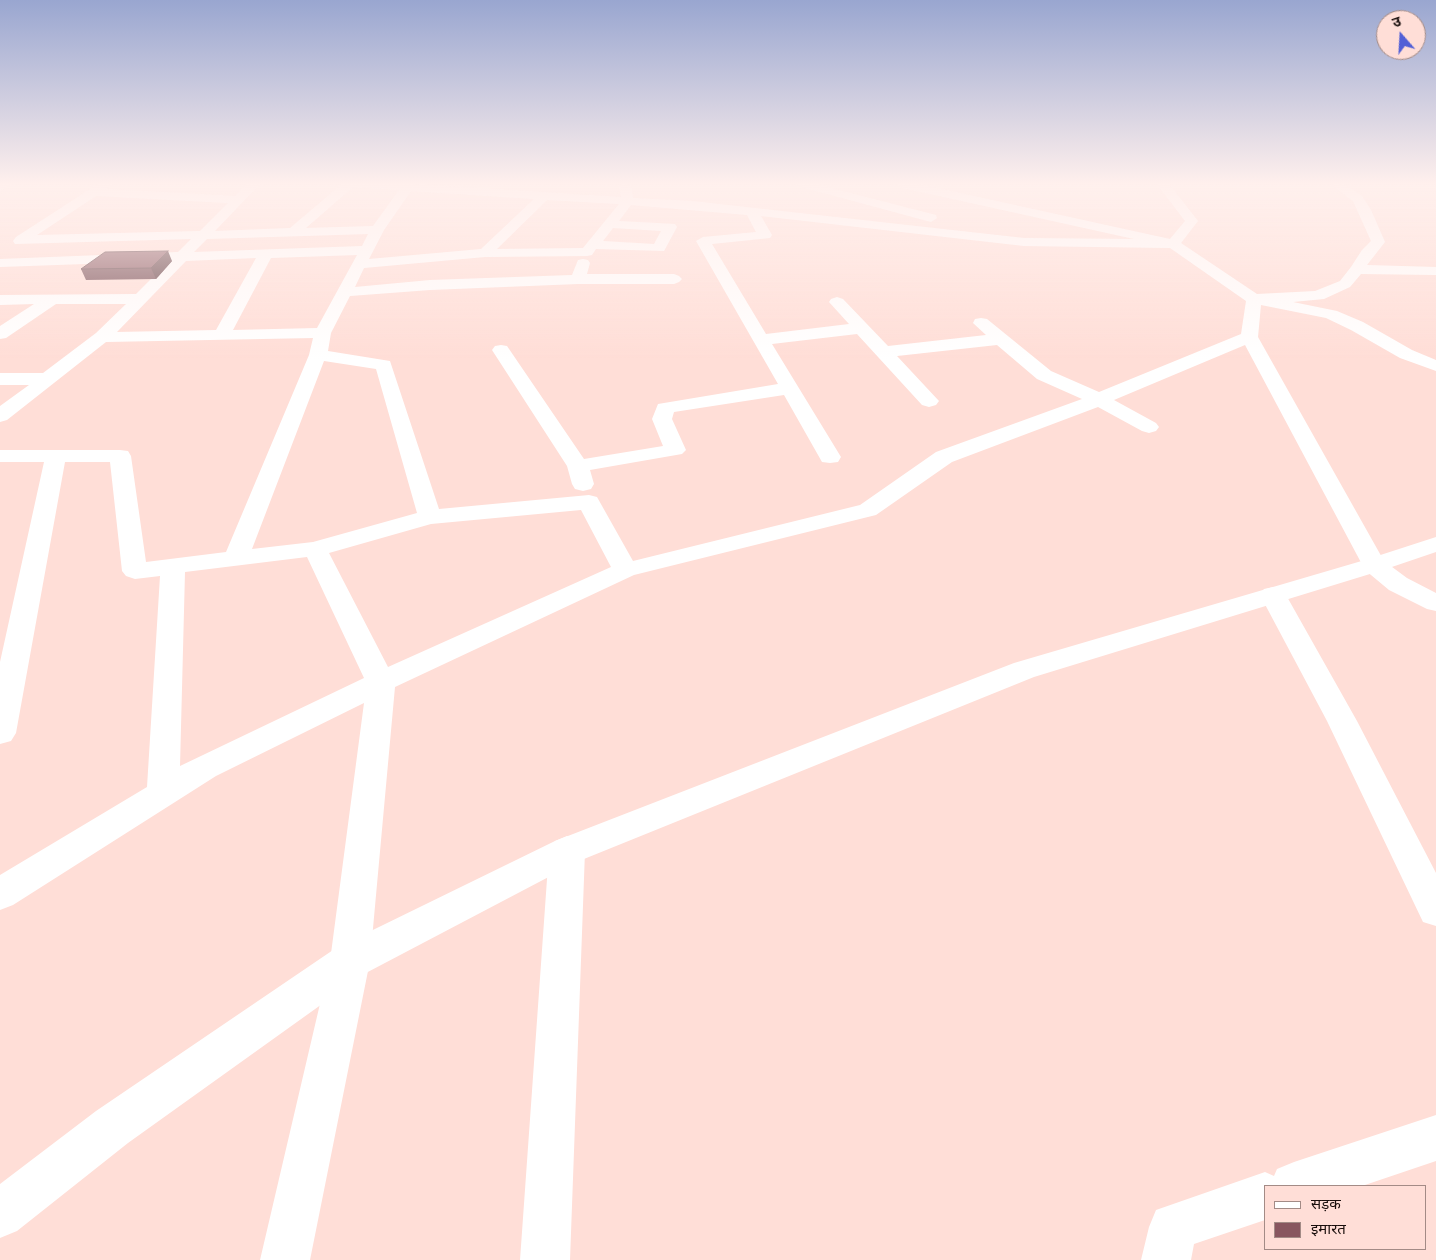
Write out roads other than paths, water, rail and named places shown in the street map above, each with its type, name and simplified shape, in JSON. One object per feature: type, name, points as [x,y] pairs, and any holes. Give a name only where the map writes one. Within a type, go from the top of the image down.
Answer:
[{"type":"street","points":[[0,253],[16,243]]},
{"type":"street","points":[[0,416],[102,337],[195,243]]},
{"type":"street","points":[[236,559],[318,355],[323,333],[371,243]]},
{"type":"street","points":[[485,253],[496,243]]},
{"type":"street","points":[[578,279],[590,248],[594,243]]},
{"type":"street","points":[[0,263],[265,255],[363,257],[590,248],[659,248],[662,243]]},
{"type":"street","points":[[694,243],[761,340],[830,457]]},
{"type":"street","points":[[1084,243],[1173,244]]},
{"type":"street","points":[[1168,243],[1173,244],[1254,299],[1331,314],[1357,326],[1406,354],[1436,366]]},
{"type":"street","points":[[1254,299],[1318,296],[1345,284],[1358,269],[1367,253],[1377,243]]},
{"type":"street","points":[[222,335],[265,255]]},
{"type":"street","points":[[0,334],[110,260]]},
{"type":"street","points":[[1358,269],[1436,271]]},
{"type":"street","points":[[345,292],[430,285],[578,279],[674,279]]},
{"type":"street","points":[[0,300],[140,299]]},
{"type":"street","points":[[1254,299],[1249,337],[1374,566],[1398,584],[1436,604]]},
{"type":"street","points":[[837,302],[929,401]]},
{"type":"street","points":[[981,323],[1044,375],[1098,399],[1149,427]]},
{"type":"street","points":[[761,340],[861,328]]},
{"type":"street","points":[[102,337],[323,333]]},
{"type":"street","points":[[0,894],[206,767],[381,682],[625,570],[868,510],[944,457],[1071,411],[1194,358],[1249,337]]},
{"type":"street","points":[[884,352],[1000,338]]},
{"type":"street","points":[[501,350],[578,466],[589,502],[625,570]]},
{"type":"street","points":[[318,355],[384,364],[430,517]]},
{"type":"street","points":[[0,379],[48,379]]},
{"type":"street","points":[[578,466],[675,450],[662,419],[665,408],[789,388]]},
{"type":"street","points":[[0,456],[120,456],[135,571],[315,549],[430,517],[589,502]]},
{"type":"street","points":[[0,732],[2,730],[56,456]]},
{"type":"street","points":[[0,1214],[112,1127],[350,961],[567,851],[1024,670],[1374,566],[1436,544]]},
{"type":"street","points":[[285,1260],[350,961],[381,682],[315,549]]},
{"type":"street","points":[[163,793],[174,566]]},
{"type":"street","points":[[1273,595],[1342,721],[1436,910]]},
{"type":"street","points":[[545,1260],[567,851]]},
{"type":"street","points":[[1297,1185],[1436,1138]]},
{"type":"street","points":[[1166,1260],[1173,1227],[1264,1196]]}]
